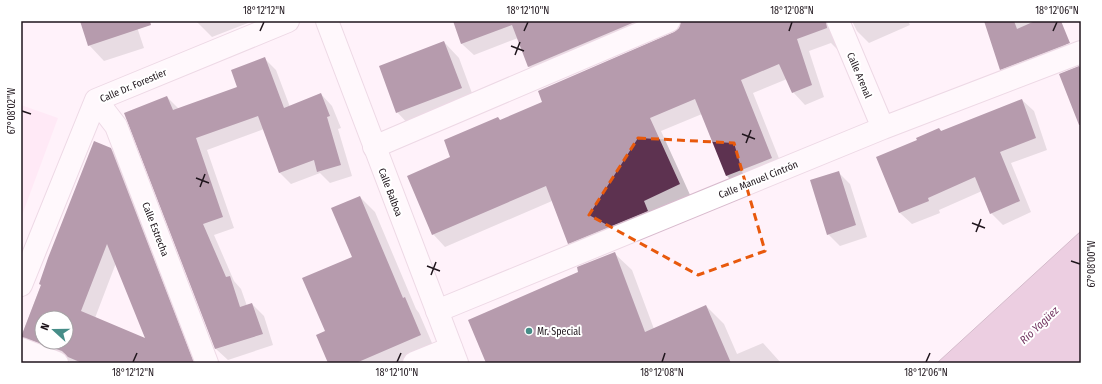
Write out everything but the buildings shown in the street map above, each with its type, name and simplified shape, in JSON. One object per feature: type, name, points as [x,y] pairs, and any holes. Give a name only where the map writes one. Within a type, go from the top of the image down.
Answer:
[{"type":"street","name":"Calle Dr. Forestier","points":[[21,285],[96,100],[288,21]]},
{"type":"street","name":"Calle Balboa","points":[[327,21],[454,356]]},
{"type":"street","points":[[374,147],[669,21]]},
{"type":"street","name":"Calle Arenal","points":[[838,21],[882,128]]},
{"type":"street","name":"Calle Manuel Cintrón","points":[[437,311],[882,128],[1081,52]]},
{"type":"street","name":"Calle Estrecha","points":[[96,100],[116,126],[207,363]]},
{"type":"street","points":[[21,349],[57,363]]},
{"type":"street","points":[[414,363],[454,356]]},
{"type":"highlighted area","points":[[638,138],[734,143],[765,251],[698,275],[589,215]]},
{"type":"shaded area","points":[[21,105],[58,118],[21,218]]},
{"type":"water","name":"Río Yagüez","points":[[1081,231],[1081,363],[937,363]]},
{"type":"place","name":"Mr. Special","points":[[529,331]]}]
